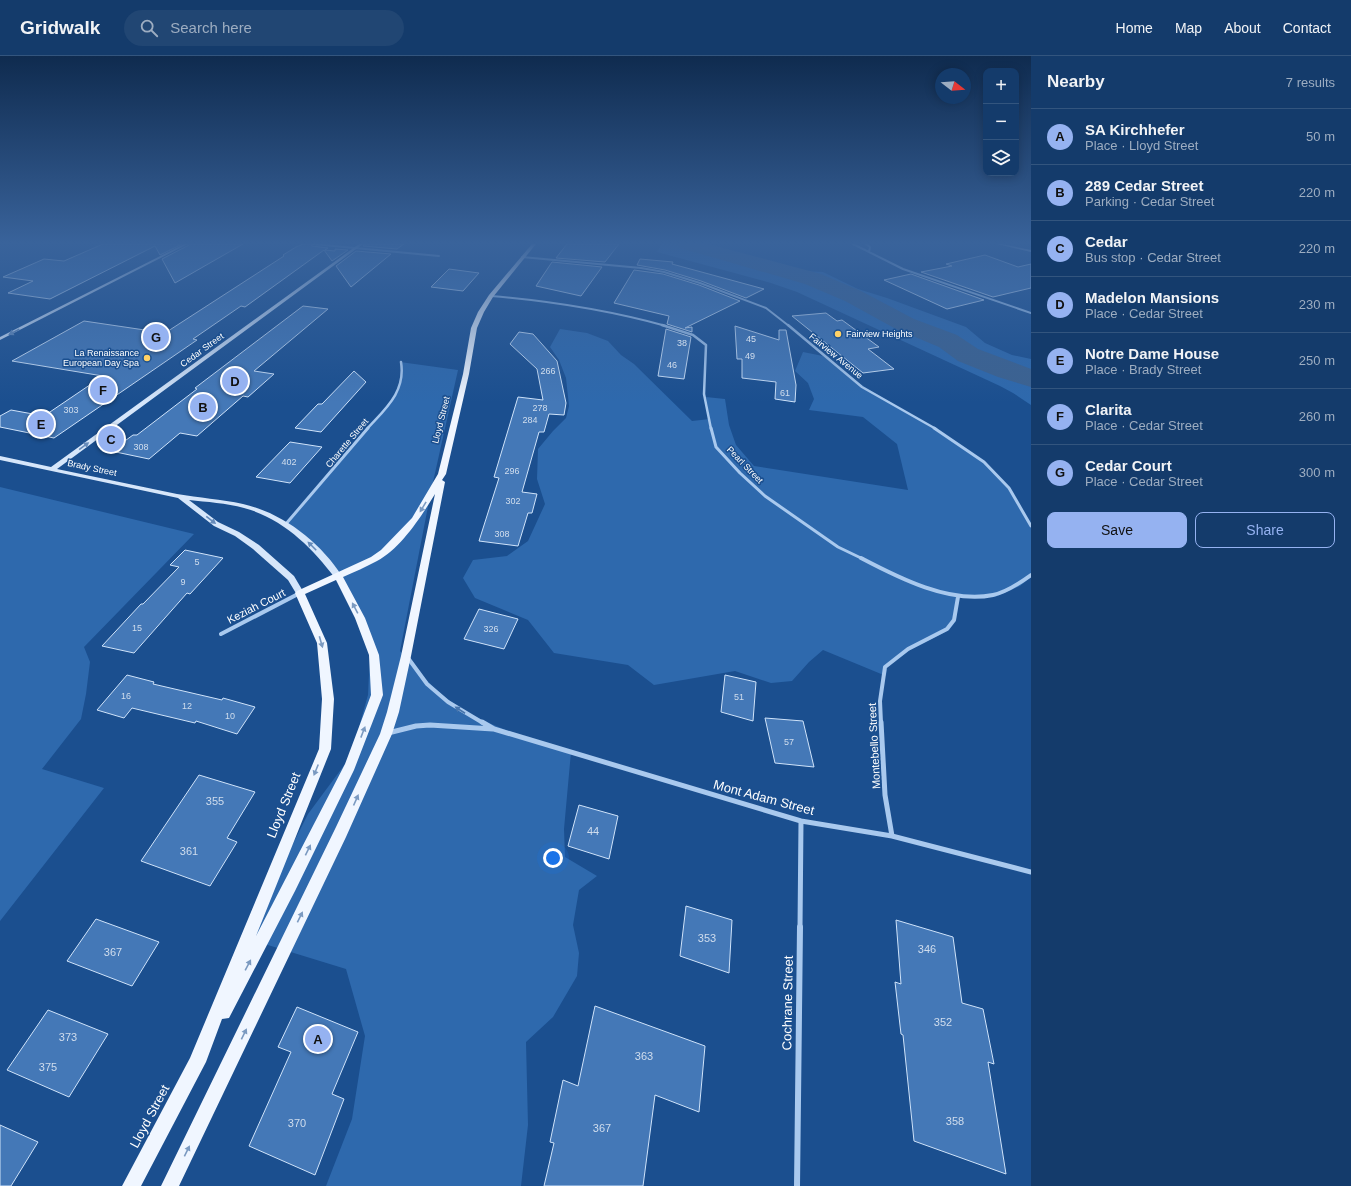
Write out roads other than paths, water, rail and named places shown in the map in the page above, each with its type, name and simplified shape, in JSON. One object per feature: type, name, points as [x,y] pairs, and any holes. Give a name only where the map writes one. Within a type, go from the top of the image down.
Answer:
[{"type":"main road","name":"Lloyd Street","points":[[197,1061],[325,749],[328,698],[322,643],[300,593],[374,559],[384,552],[415,520],[442,474],[466,374],[474,328],[481,312],[491,297]]},
{"type":"main road","points":[[170,1186],[341,832],[386,734],[393,712],[406,656],[442,474]]},
{"type":"main road","name":"Lloyd Street","points":[[131,1186],[290,886],[350,766],[377,695],[374,654],[360,618],[338,576]]},
{"type":"street","points":[[0,339],[83,297]]},
{"type":"street","name":"Cedar Street","points":[[53,469],[288,297]]},
{"type":"street","name":"Pearl Street","points":[[499,297],[564,303],[619,313],[678,330],[703,341],[706,345],[704,394],[716,447],[740,473],[765,496],[838,547],[878,567],[935,591],[958,597],[994,595],[1018,584],[1031,575]]},
{"type":"street","name":"Fairview Avenue","points":[[736,297],[766,308],[862,387],[940,432],[984,462],[1009,488],[1031,526]]},
{"type":"street","points":[[983,297],[1031,313]]},
{"type":"street","name":"Charette Street","points":[[285,525],[391,402],[402,386],[403,370],[401,362]]},
{"type":"street","name":"Brady Street","points":[[0,458],[181,496],[242,505],[266,513],[306,540],[327,560],[338,576]]},
{"type":"street","name":"Brady Street","points":[[181,496],[216,524],[237,534],[256,547],[291,578],[300,593]]},
{"type":"street","name":"Keziah Court","points":[[221,634],[300,593]]},
{"type":"street","name":"Montebello Street","points":[[892,836],[885,794],[880,701],[885,666],[908,649],[947,629],[954,620],[958,597]]},
{"type":"street","name":"Mont Adam Street","points":[[406,656],[428,684],[448,702],[494,729],[801,821],[892,836],[1031,872]]},
{"type":"street","name":"Mont Adam Street","points":[[386,734],[416,726],[430,725],[494,729]]},
{"type":"street","name":"Cochrane Street","points":[[797,1186],[801,821]]},
{"type":"waterway","points":[[854,297],[905,324],[948,341],[968,355],[1008,371],[1031,378]]},
{"type":"place","name":"Fairview Heights","points":[[838,334]]},
{"type":"place","name":"Cedar Court","points":[[156,337]]},
{"type":"place","name":"La Renaissance European Day Spa","points":[[147,358]]},
{"type":"place","name":"Madelon Mansions","points":[[235,381]]},
{"type":"place","name":"Clarita","points":[[103,390]]},
{"type":"place","name":"289 Cedar Street","points":[[203,407]]},
{"type":"place","name":"Notre Dame House","points":[[41,424]]},
{"type":"place","name":"Cedar","points":[[111,439]]},
{"type":"place","name":"SA Kirchhefer","points":[[318,1039]]}]
